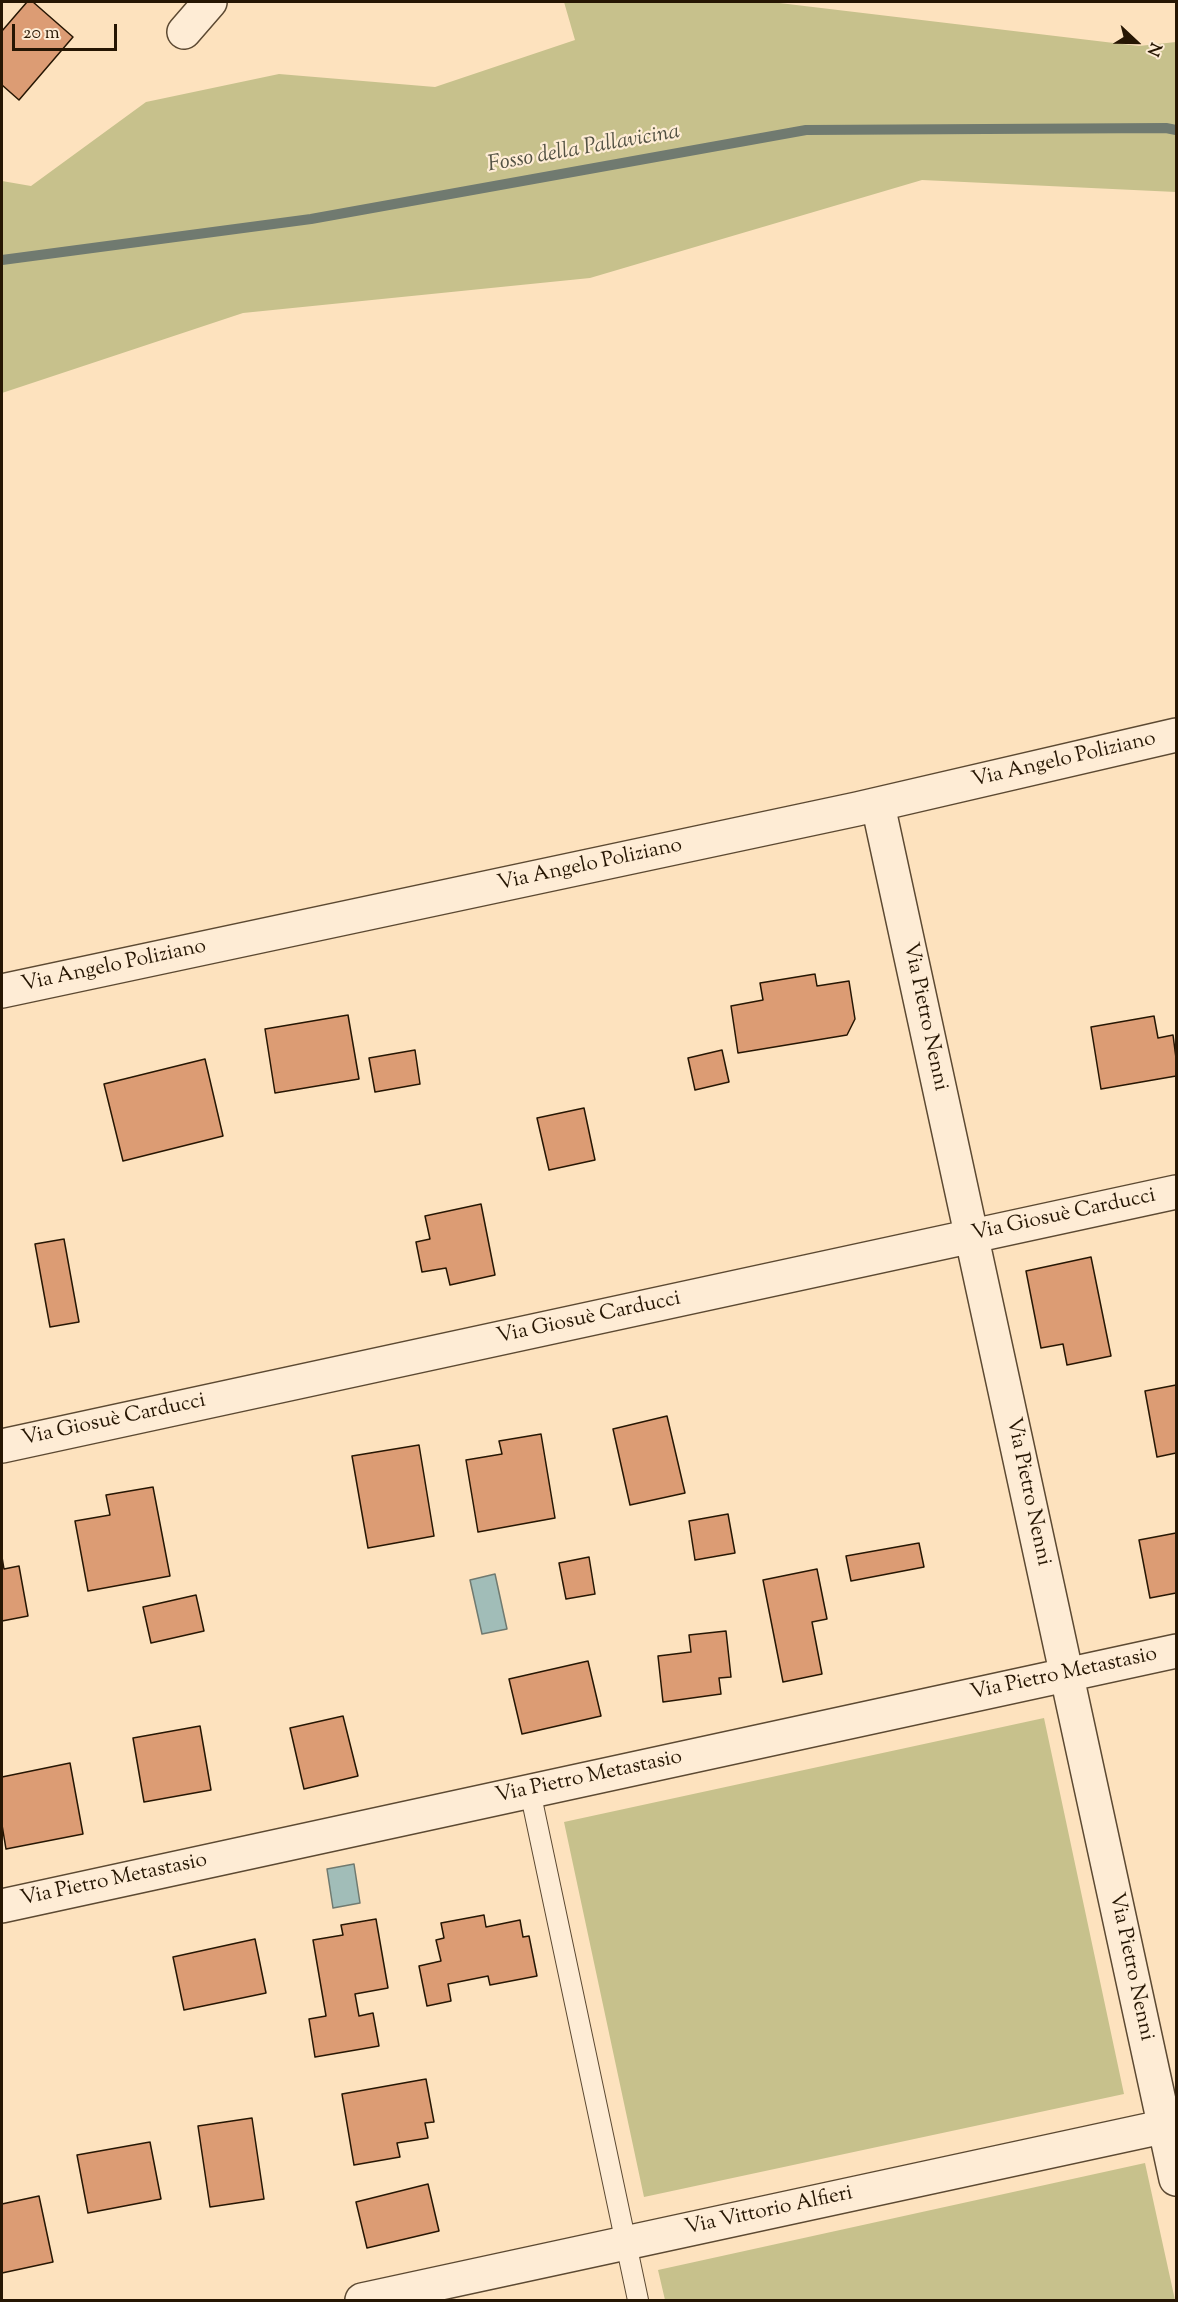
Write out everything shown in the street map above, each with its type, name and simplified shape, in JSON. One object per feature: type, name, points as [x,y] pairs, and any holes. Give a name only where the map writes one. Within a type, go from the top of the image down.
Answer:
[{"type":"street","points":[[184,32],[210,2]]},
{"type":"street","name":"Via Angelo Poliziano","points":[[2,991],[878,805],[1176,735]]},
{"type":"street","name":"Via Pietro Nenni","points":[[878,805],[1067,1675],[1171,2125],[1176,2180]]},
{"type":"street","name":"Via Giosuè Carducci","points":[[2,1446],[1176,1192]]},
{"type":"street","name":"Via Pietro Metastasio","points":[[2,1906],[1176,1651]]},
{"type":"street","name":"Via Vittorio Alfieri","points":[[362,2301],[1171,2125]]},
{"type":"lane","points":[[530,1791],[638,2301]]},
{"type":"shaded area","points":[[564,2],[771,2],[1139,46],[1176,42],[1176,192],[922,180],[590,278],[243,313],[2,393],[2,181],[31,186],[146,102],[279,74],[435,87],[575,40]]},
{"type":"shaded area","points":[[1044,1718],[1124,2094],[644,2197],[564,1822]]},
{"type":"shaded area","points":[[1145,2163],[1175,2300],[665,2300],[658,2270]]},
{"type":"water","points":[[495,1574],[507,1629],[482,1634],[470,1580]]},
{"type":"water","points":[[354,1864],[360,1903],[333,1908],[327,1869]]},
{"type":"building","points":[[27,2],[33,2],[73,37],[19,100],[2,85],[2,31]]},
{"type":"building","points":[[815,974],[817,986],[849,981],[855,1019],[847,1035],[738,1053],[731,1006],[763,1000],[760,983]]},
{"type":"building","points":[[348,1015],[359,1079],[275,1093],[265,1029]]},
{"type":"building","points":[[1154,1016],[1158,1038],[1173,1035],[1176,1076],[1101,1089],[1091,1027]]},
{"type":"building","points":[[415,1050],[420,1084],[375,1092],[369,1058]]},
{"type":"building","points":[[722,1050],[729,1082],[695,1090],[688,1058]]},
{"type":"building","points":[[205,1059],[223,1136],[123,1161],[104,1084]]},
{"type":"building","points":[[584,1108],[595,1160],[549,1170],[537,1118]]},
{"type":"building","points":[[481,1204],[495,1275],[450,1285],[446,1268],[422,1272],[416,1242],[430,1239],[425,1216]]},
{"type":"building","points":[[64,1239],[79,1322],[50,1327],[35,1244]]},
{"type":"building","points":[[1091,1257],[1111,1356],[1067,1365],[1063,1344],[1041,1348],[1026,1271]]},
{"type":"building","points":[[1176,1385],[1176,1453],[1157,1457],[1145,1391]]},
{"type":"building","points":[[667,1416],[685,1493],[630,1505],[613,1429]]},
{"type":"building","points":[[541,1434],[555,1518],[478,1532],[466,1460],[502,1454],[499,1441]]},
{"type":"building","points":[[419,1445],[434,1536],[368,1548],[352,1456]]},
{"type":"building","points":[[153,1487],[170,1576],[88,1591],[75,1521],[110,1515],[106,1495]]},
{"type":"building","points":[[728,1514],[735,1553],[695,1560],[689,1521]]},
{"type":"building","points":[[1176,1533],[1176,1593],[1150,1598],[1139,1540]]},
{"type":"building","points":[[919,1543],[924,1567],[851,1581],[846,1556]]},
{"type":"building","points":[[2,1557],[4,1569],[19,1566],[28,1616],[2,1621]]},
{"type":"building","points":[[589,1557],[595,1594],[566,1599],[559,1563]]},
{"type":"building","points":[[817,1569],[827,1619],[812,1622],[822,1674],[783,1682],[763,1580]]},
{"type":"building","points":[[196,1595],[204,1631],[151,1643],[143,1607]]},
{"type":"building","points":[[726,1631],[731,1677],[719,1678],[721,1694],[663,1702],[658,1656],[691,1652],[689,1635]]},
{"type":"building","points":[[588,1661],[601,1716],[522,1734],[509,1679]]},
{"type":"building","points":[[343,1716],[358,1776],[304,1789],[290,1728]]},
{"type":"building","points":[[200,1726],[211,1790],[144,1802],[133,1738]]},
{"type":"building","points":[[70,1763],[83,1834],[6,1849],[2,1825],[2,1777]]},
{"type":"building","points":[[484,1915],[486,1927],[520,1920],[523,1937],[529,1936],[537,1976],[490,1985],[488,1976],[448,1984],[451,2001],[427,2006],[419,1966],[441,1961],[436,1940],[444,1938],[441,1923]]},
{"type":"building","points":[[376,1919],[388,1988],[355,1994],[359,2016],[373,2013],[379,2046],[315,2057],[309,2019],[326,2016],[313,1940],[343,1935],[341,1925]]},
{"type":"building","points":[[255,1939],[266,1993],[184,2010],[173,1957]]},
{"type":"building","points":[[426,2079],[434,2122],[425,2123],[428,2138],[397,2143],[400,2157],[354,2165],[342,2094]]},
{"type":"building","points":[[252,2118],[264,2199],[210,2207],[198,2126]]},
{"type":"building","points":[[150,2142],[161,2199],[88,2213],[77,2155]]},
{"type":"building","points":[[428,2184],[439,2231],[367,2248],[356,2202]]},
{"type":"building","points":[[39,2196],[53,2262],[2,2273],[2,2204]]},
{"type":"waterway","name":"Fosso della Pallavicina","points":[[2,260],[311,219],[806,130],[1166,128],[1176,130]]}]
